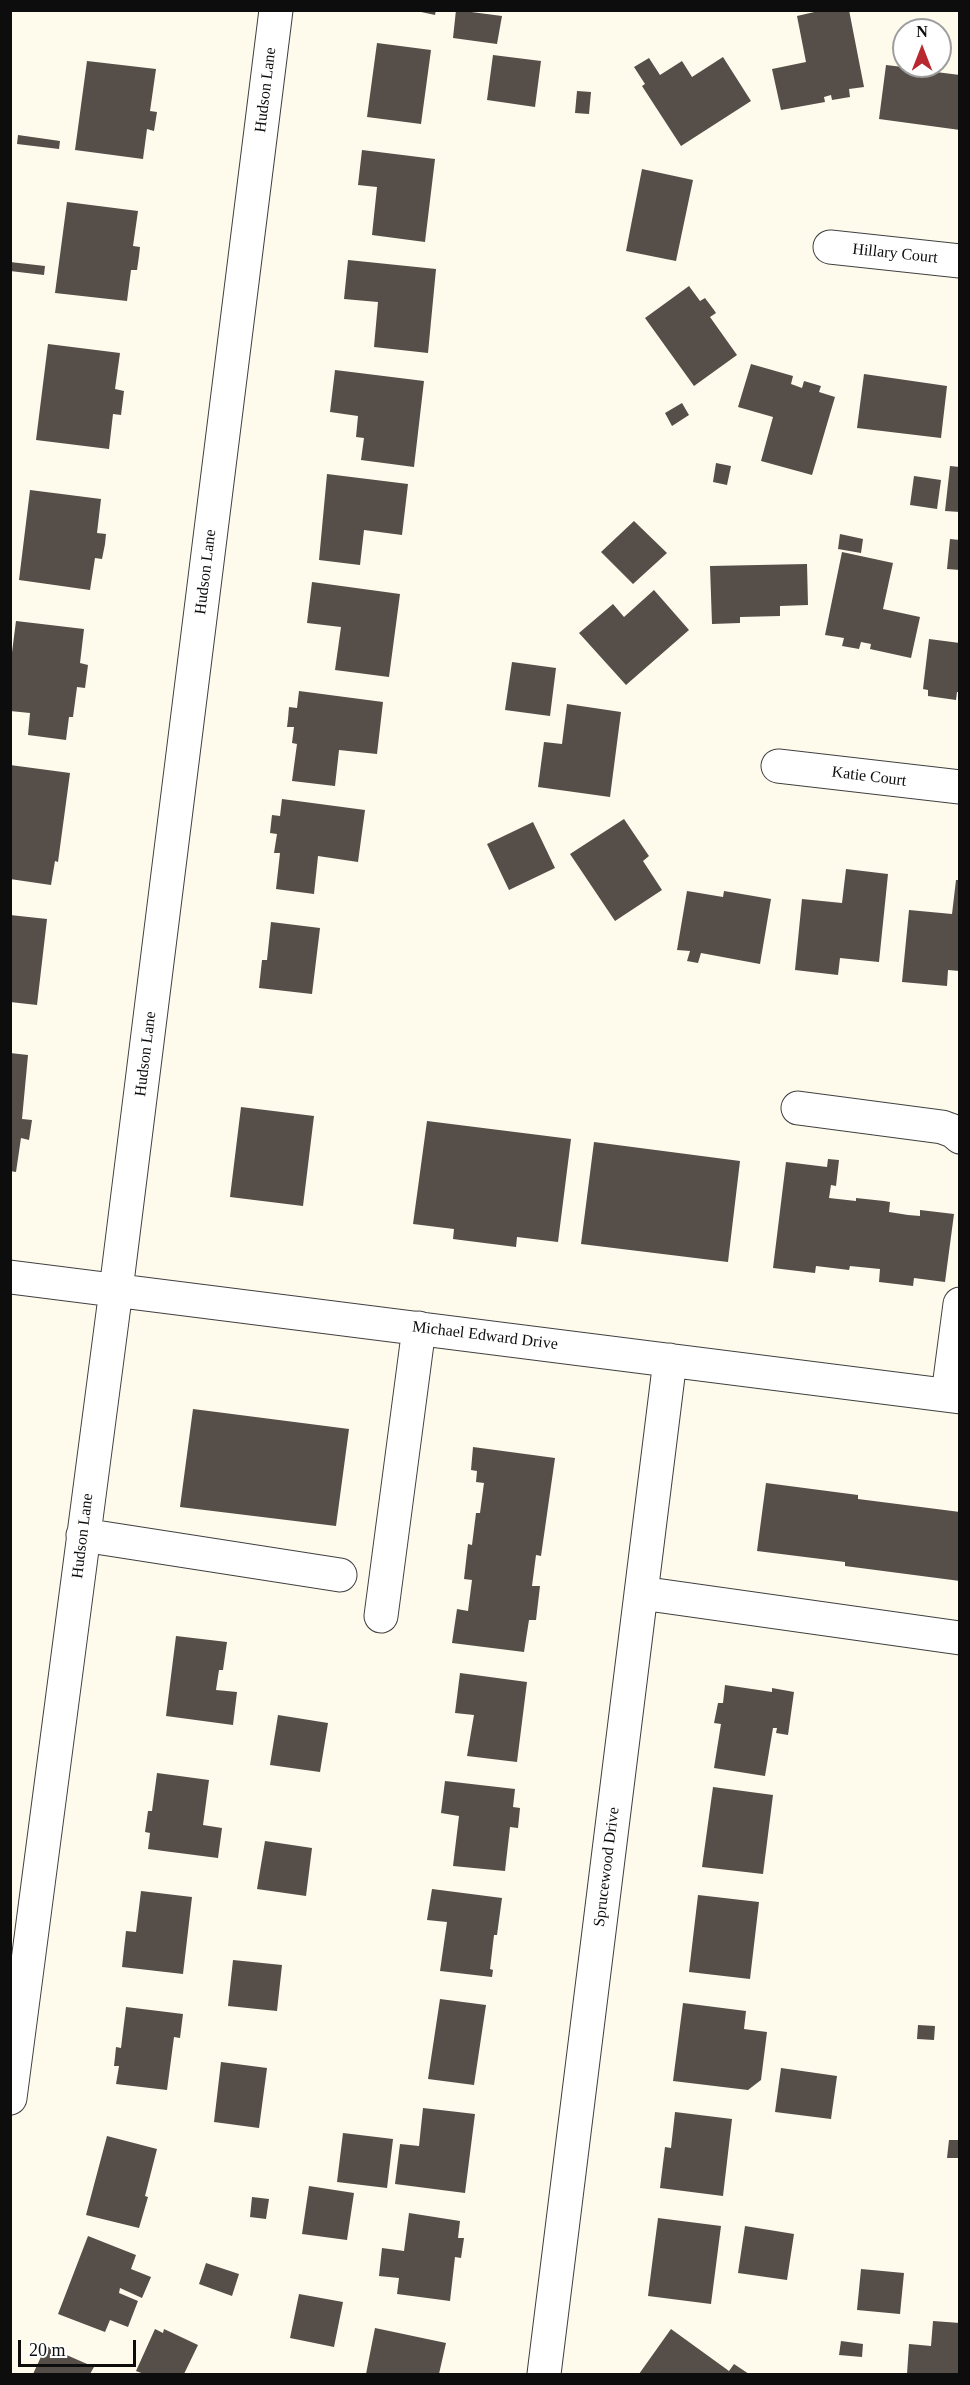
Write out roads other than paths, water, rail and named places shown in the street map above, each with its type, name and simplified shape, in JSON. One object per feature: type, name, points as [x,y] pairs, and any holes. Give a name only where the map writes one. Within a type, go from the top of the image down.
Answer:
[{"type":"street","name":"Hudson Lane","points":[[10,2098],[116,1290],[276,10]]},
{"type":"street","name":"Hillary Court","points":[[830,247],[960,261]]},
{"type":"street","name":"Katie Court","points":[[778,766],[960,787]]},
{"type":"street","points":[[798,1108],[942,1127],[953,1131],[960,1137]]},
{"type":"street","name":"Michael Edward Drive","points":[[10,1277],[954,1396]]},
{"type":"street","points":[[954,1396],[960,1304]]},
{"type":"street","points":[[381,1616],[419,1328]]},
{"type":"street","name":"Sprucewood Drive","points":[[544,2374],[670,1360]]},
{"type":"street","points":[[83,1535],[340,1575]]},
{"type":"street","points":[[641,1593],[960,1638]]}]
